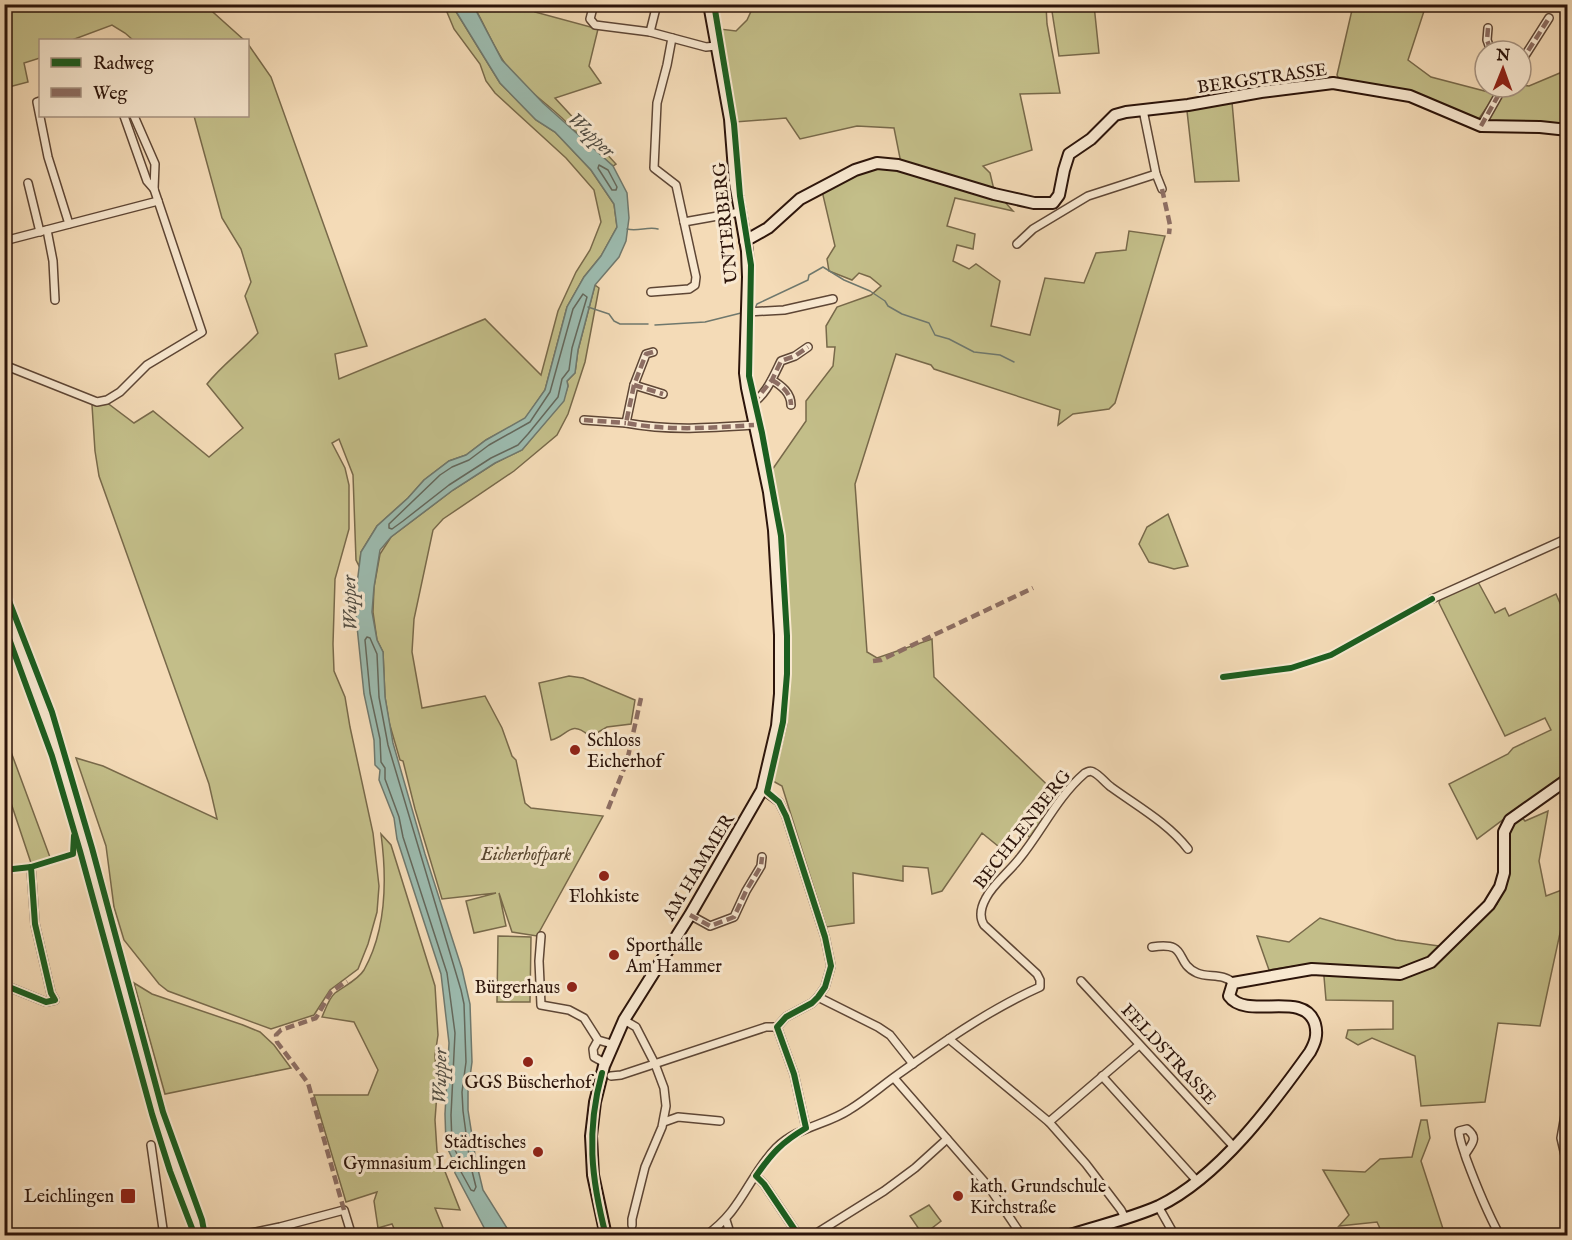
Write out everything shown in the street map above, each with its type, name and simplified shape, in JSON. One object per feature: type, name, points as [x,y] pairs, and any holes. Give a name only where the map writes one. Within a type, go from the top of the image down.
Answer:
[{"type":"main road","name":"UNTERBERG","points":[[709,4],[730,119],[735,183],[745,241],[748,277],[745,373],[769,492],[774,530],[780,623],[780,694]]},
{"type":"main road","name":"BERGSTRASSE","points":[[745,241],[768,228],[800,199],[855,170],[877,163],[898,165],[994,194],[1034,203],[1053,203],[1059,195],[1066,159],[1076,148],[1097,134],[1114,115],[1261,92],[1332,83],[1410,96],[1481,126],[1568,130]]},
{"type":"main road","points":[[4,608],[58,756],[88,856],[158,1113],[201,1236]]},
{"type":"main road","name":"AM HAMMER","points":[[606,1236],[595,1187],[591,1136],[597,1093],[605,1063],[624,1020],[690,915],[762,790],[777,726],[780,694]]},
{"type":"main road","points":[[1067,1236],[1158,1206],[1180,1193],[1234,1147],[1306,1058],[1314,1043],[1316,1032],[1310,1015],[1301,1009],[1240,1005],[1229,996],[1233,982],[1312,969],[1400,974],[1431,962],[1489,906],[1500,887],[1504,873],[1504,832],[1510,820],[1568,779]]},
{"type":"street","points":[[594,4],[590,19],[595,25],[650,32],[706,47],[716,46]]},
{"type":"street","points":[[650,32],[657,4]]},
{"type":"street","points":[[1533,43],[1549,18]]},
{"type":"street","points":[[1487,39],[1488,28]]},
{"type":"street","points":[[651,292],[689,290],[695,285],[696,277],[676,185],[654,168],[657,103],[668,65],[672,39]]},
{"type":"street","points":[[1481,126],[1496,99]]},
{"type":"street","points":[[1143,110],[1156,174],[1162,189]]},
{"type":"street","points":[[41,117],[48,157],[69,224]]},
{"type":"street","points":[[124,117],[147,182],[154,189]]},
{"type":"street","points":[[4,365],[97,402],[107,400],[120,392],[147,365],[202,332],[154,189],[155,164],[134,117]]},
{"type":"street","points":[[1017,244],[1033,229],[1088,196],[1103,189],[1156,174]]},
{"type":"street","points":[[28,183],[53,261],[55,300]]},
{"type":"street","points":[[4,240],[158,201]]},
{"type":"street","points":[[684,222],[740,212]]},
{"type":"street","points":[[747,312],[784,310],[833,299]]},
{"type":"street","points":[[750,404],[755,402],[772,380],[781,361],[795,356],[808,347]]},
{"type":"street","points":[[626,423],[634,385],[646,354],[653,352]]},
{"type":"street","points":[[772,380],[788,393],[791,405]]},
{"type":"street","points":[[634,385],[663,394]]},
{"type":"street","points":[[584,420],[684,429],[754,425]]},
{"type":"street","points":[[1432,599],[1568,538]]},
{"type":"street","name":"BECHLENBERG","points":[[705,1236],[726,1220],[776,1148],[787,1139],[806,1128],[847,1112],[949,1039],[1040,987],[1037,974],[984,925],[981,920],[982,906],[990,892],[1039,834],[1058,801],[1076,781],[1090,771],[1094,772],[1111,788],[1158,820],[1188,849]]},
{"type":"street","points":[[611,1076],[621,1076],[766,1027],[777,1026],[786,1017],[812,1003],[825,987],[831,966],[825,937],[786,816],[779,802],[762,790]]},
{"type":"street","points":[[690,915],[710,926],[734,917],[760,866],[762,857]]},
{"type":"street","points":[[4,985],[46,1002],[55,1000],[51,993],[35,924],[31,867]]},
{"type":"street","points":[[541,936],[539,961],[541,1005],[569,1010],[584,1018],[598,1040],[612,1044]]},
{"type":"street","points":[[1152,947],[1171,946],[1177,949],[1186,965],[1194,972],[1226,978],[1233,982]]},
{"type":"street","name":"FELDSTRASSE","points":[[1082,981],[1139,1046],[1234,1147]]},
{"type":"street","points":[[818,997],[890,1035],[913,1064]]},
{"type":"street","points":[[624,1020],[636,1027],[655,1064],[664,1088],[666,1106],[664,1122],[645,1167],[632,1225]]},
{"type":"street","points":[[777,1026],[794,1074],[806,1128]]},
{"type":"street","points":[[949,1039],[1049,1122],[1086,1164],[1125,1218]]},
{"type":"street","points":[[598,1040],[593,1049],[594,1057],[605,1063]]},
{"type":"street","points":[[1049,1122],[1139,1046]]},
{"type":"street","points":[[1102,1076],[1196,1180]]},
{"type":"street","points":[[894,1078],[989,1186],[1022,1236]]},
{"type":"street","points":[[1568,1098],[1561,1138],[1568,1167]]},
{"type":"street","points":[[664,1122],[678,1117],[720,1121]]},
{"type":"street","points":[[812,1236],[893,1185],[947,1139]]},
{"type":"street","points":[[151,1145],[164,1236]]},
{"type":"street","points":[[1466,1155],[1478,1191],[1500,1236]]},
{"type":"street","points":[[756,1176],[764,1184],[799,1236]]},
{"type":"street","points":[[1158,1206],[1175,1236]]},
{"type":"street","points":[[236,1236],[344,1210],[352,1236]]},
{"type":"street","points":[[726,1220],[731,1236]]},
{"type":"green space","points":[[4,5],[205,5],[243,39],[132,39],[112,25],[75,39],[39,39],[39,58],[24,63],[28,82],[5,88]]},
{"type":"green space","points":[[444,5],[452,5],[500,83],[536,120],[555,132],[591,170],[614,204],[617,227],[601,256],[584,277],[567,307],[545,390],[525,419],[486,440],[466,455],[449,461],[424,480],[377,526],[361,552],[359,566],[356,560],[353,475],[339,439],[332,443],[345,468],[349,485],[349,529],[335,579],[334,671],[345,697],[373,833],[379,886],[377,912],[358,969],[330,990],[314,1015],[271,1029],[168,991],[159,984],[124,940],[114,907],[106,846],[76,758],[103,766],[217,819],[209,784],[99,476],[92,405],[106,402],[134,423],[153,411],[209,457],[243,428],[207,384],[258,333],[245,296],[251,282],[241,249],[222,218],[194,117],[249,117],[249,45],[271,77],[367,346],[335,354],[339,379],[485,319],[541,375],[558,311],[576,272],[590,250],[601,222],[594,190],[566,158],[495,93],[486,81],[480,64],[454,29]]},
{"type":"green space","points":[[473,5],[537,5],[535,12],[598,29],[589,66],[601,83],[555,98],[616,164],[613,166],[599,154],[514,76],[498,52]]},
{"type":"green space","points":[[754,5],[1046,5],[1047,24],[1060,93],[1020,94],[1032,150],[983,166],[990,173],[994,190],[1013,211],[955,198],[947,226],[975,234],[973,249],[957,245],[953,261],[969,269],[976,264],[1000,281],[991,326],[1030,335],[1045,278],[1084,283],[1096,253],[1126,250],[1129,231],[1165,236],[1115,403],[1109,409],[1073,414],[1058,425],[1060,410],[934,369],[931,365],[896,354],[855,484],[867,652],[877,658],[932,639],[934,677],[1059,796],[1030,838],[1019,824],[998,846],[982,833],[942,891],[932,894],[928,868],[903,866],[903,881],[853,873],[854,923],[826,927],[782,786],[773,781],[787,724],[790,640],[786,566],[772,470],[806,421],[806,401],[833,366],[835,347],[827,347],[826,326],[837,307],[871,295],[881,286],[870,277],[859,273],[852,280],[829,271],[827,259],[835,246],[822,191],[860,171],[900,163],[900,158],[894,128],[857,126],[800,139],[786,118],[735,122],[720,29],[736,31],[747,20]]},
{"type":"green space","points":[[1051,5],[1094,5],[1099,53],[1059,56]]},
{"type":"green space","points":[[1360,5],[1426,5],[1408,60],[1431,77],[1473,88],[1473,99],[1493,99],[1478,120],[1339,79],[1337,75],[1352,10]]},
{"type":"green space","points":[[1567,70],[1566,124],[1489,123],[1488,118],[1499,99],[1533,99],[1533,84]]},
{"type":"green space","points":[[1232,102],[1239,181],[1195,182],[1187,111]]},
{"type":"green space","name":"Eicherhofpark","points":[[595,285],[599,288],[585,362],[568,414],[557,435],[514,471],[443,519],[433,530],[414,619],[412,652],[422,708],[485,696],[502,728],[512,756],[516,760],[525,803],[531,808],[603,816],[537,936],[512,932],[499,893],[506,926],[474,933],[466,901],[496,893],[442,899],[403,761],[400,760],[389,722],[385,697],[383,652],[377,640],[373,612],[374,587],[380,554],[391,537],[453,490],[495,463],[522,450],[563,401],[568,386],[567,381],[575,373],[578,350]]},
{"type":"green space","points":[[1168,514],[1188,566],[1174,569],[1149,562],[1139,544],[1147,527]]},
{"type":"green space","points":[[1477,580],[1495,613],[1505,608],[1509,616],[1556,594],[1567,619],[1567,659],[1563,663],[1568,672],[1567,772],[1477,839],[1449,784],[1508,754],[1513,748],[1551,730],[1545,718],[1505,736],[1439,603],[1441,597]]},
{"type":"green space","points":[[569,676],[583,678],[635,700],[631,724],[607,727],[588,735],[582,730],[573,729],[551,740],[539,683]]},
{"type":"green space","points":[[4,733],[51,860],[32,866],[5,785]]},
{"type":"green space","points":[[1548,811],[1539,861],[1546,896],[1567,888],[1568,896],[1540,1026],[1498,1023],[1485,1102],[1421,1106],[1415,1056],[1372,1038],[1358,1045],[1346,1038],[1348,1030],[1393,1029],[1393,1001],[1326,1000],[1323,965],[1309,964],[1269,970],[1257,936],[1289,942],[1320,918],[1396,940],[1451,949],[1497,904],[1508,873],[1507,833],[1520,815],[1525,821]]},
{"type":"green space","points":[[381,834],[391,845],[435,986],[438,1035],[435,1055],[437,1151],[460,1210],[435,1208],[446,1235],[397,1235],[392,1224],[378,1228],[374,1201],[377,1192],[346,1202],[314,1095],[368,1095],[378,1070],[354,1022],[322,1017],[333,995],[361,974],[372,954],[381,921],[383,903],[384,868]]},
{"type":"green space","points":[[498,936],[531,937],[530,1002],[497,1002]]},
{"type":"green space","points":[[134,983],[152,994],[260,1032],[274,1045],[291,1068],[165,1094]]},
{"type":"green space","points":[[1421,1120],[1427,1120],[1430,1138],[1421,1161],[1445,1235],[1383,1235],[1377,1222],[1339,1226],[1349,1215],[1323,1170],[1365,1172],[1380,1159],[1412,1157]]},
{"type":"green space","points":[[929,1205],[941,1221],[923,1235],[910,1216]]},
{"type":"water","points":[[452,5],[473,5],[502,60],[543,103],[613,166],[627,193],[629,218],[626,241],[619,257],[595,285],[578,350],[575,373],[567,381],[564,401],[522,450],[495,463],[453,490],[391,537],[380,550],[374,587],[372,612],[377,640],[383,652],[385,697],[393,743],[425,854],[462,969],[470,1004],[472,1062],[468,1110],[476,1161],[483,1190],[512,1236],[488,1235],[455,1173],[446,1145],[445,1114],[449,1043],[441,974],[397,839],[394,818],[379,780],[380,770],[375,765],[374,740],[364,694],[356,617],[357,584],[361,552],[377,526],[424,480],[449,461],[466,455],[486,440],[525,418],[545,390],[567,307],[584,277],[601,256],[617,227],[614,204],[591,170],[555,132],[536,120],[500,83]]},
{"type":"waterway","points":[[627,229],[658,229]]},
{"type":"waterway","points":[[755,308],[757,304],[808,280],[809,275],[823,267],[844,280],[870,291],[902,314],[929,323],[935,335],[949,339],[974,352],[1000,355],[1014,362]]},
{"type":"waterway","points":[[588,307],[609,314],[614,321],[620,324],[648,324]]},
{"type":"waterway","points":[[655,325],[705,322],[741,313]]},
{"type":"marked path","points":[[1336,4],[1348,7]]},
{"type":"marked path","points":[[1533,43],[1549,18]]},
{"type":"marked path","points":[[1487,39],[1488,28]]},
{"type":"marked path","points":[[1481,126],[1496,99]]},
{"type":"marked path","points":[[1162,189],[1170,225],[1169,234]]},
{"type":"marked path","points":[[753,403],[772,380],[781,361],[795,356],[808,347]]},
{"type":"marked path","points":[[653,352],[646,354],[634,385],[626,423],[674,428],[754,425]]},
{"type":"marked path","points":[[772,380],[785,390],[791,405]]},
{"type":"marked path","points":[[634,385],[663,394]]},
{"type":"marked path","points":[[584,420],[626,423]]},
{"type":"marked path","points":[[873,661],[881,660],[1033,588]]},
{"type":"marked path","points":[[608,809],[627,761],[641,698]]},
{"type":"marked path","points":[[690,915],[710,926],[734,917],[761,866],[762,857]]},
{"type":"marked path","points":[[344,1210],[308,1083],[277,1042],[276,1035],[281,1030],[316,1018],[331,992],[347,981]]},
{"type":"cycle path","points":[[714,4],[734,124],[740,196],[751,265],[749,376],[781,536],[787,674],[783,722],[767,792],[779,802],[786,816],[825,937],[831,966],[825,987],[818,997],[812,1003],[786,1017],[777,1027],[794,1074],[806,1128],[778,1149],[756,1176],[764,1184],[799,1236]]},
{"type":"cycle path","points":[[4,588],[52,712],[92,848],[163,1112],[202,1220],[205,1236]]},
{"type":"cycle path","points":[[1223,677],[1291,668],[1331,655],[1432,599]]},
{"type":"cycle path","points":[[4,625],[52,756],[152,1114],[170,1171],[195,1236]]},
{"type":"cycle path","points":[[4,870],[31,867],[73,854],[74,836]]},
{"type":"cycle path","points":[[4,985],[46,1002],[55,1000],[51,993],[35,924],[31,867]]},
{"type":"cycle path","points":[[602,1073],[594,1115],[592,1154],[597,1194],[606,1236]]},
{"type":"place","name":"Schloss Eicherhof","points":[[575,750]]},
{"type":"place","name":"Flohkiste","points":[[604,876]]},
{"type":"place","name":"Sporthalle Am Hammer","points":[[614,955]]},
{"type":"place","name":"Bürgerhaus","points":[[572,987]]},
{"type":"place","name":"GGS Büscherhof","points":[[528,1062]]},
{"type":"place","name":"Städtisches Gymnasium Leichlingen","points":[[538,1152]]},
{"type":"place","name":"Leichlingen","points":[[128,1196]]},
{"type":"place","name":"kath. Grundschule Kirchstraße","points":[[958,1196]]},
{"type":"water label","name":"Wupper","points":[[592,134]]},
{"type":"water label","name":"Wupper","points":[[349,603]]},
{"type":"water label","name":"Wupper","points":[[439,1076]]}]
